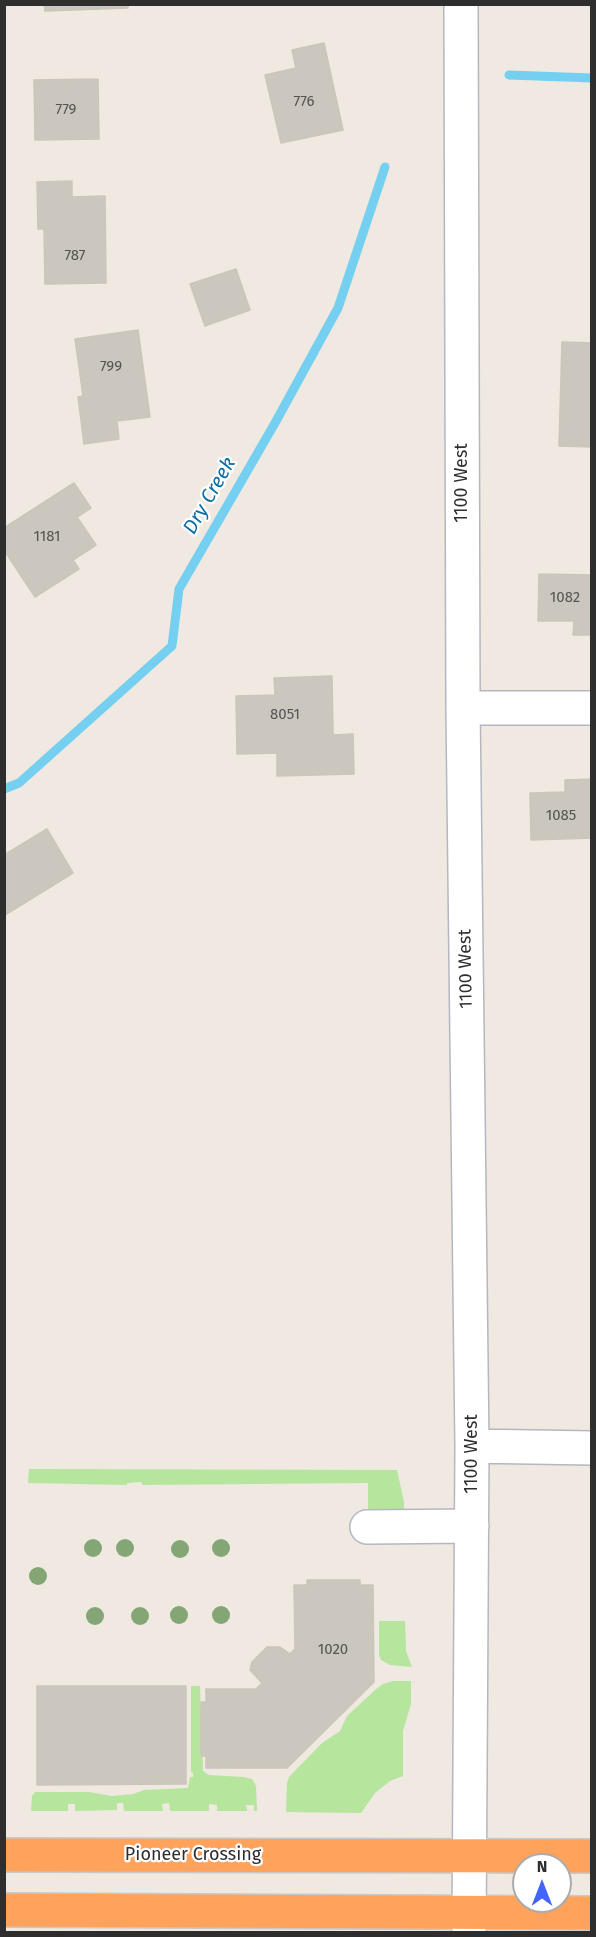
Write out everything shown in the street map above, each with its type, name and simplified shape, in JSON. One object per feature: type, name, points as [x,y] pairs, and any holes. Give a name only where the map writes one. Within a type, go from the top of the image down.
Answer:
[{"type":"highway","name":"Pioneer Crossing","points":[[4,1855],[469,1856]]},
{"type":"highway","points":[[469,1856],[591,1856]]},
{"type":"highway","points":[[4,1910],[378,1912],[469,1923],[591,1913]]},
{"type":"street","name":"1100 West","points":[[461,4],[463,708],[472,1446],[469,1923]]},
{"type":"street","points":[[463,708],[591,708]]},
{"type":"street","points":[[472,1446],[591,1448]]},
{"type":"street","points":[[367,1527],[472,1526]]},
{"type":"green space","points":[[29,1469],[397,1470],[404,1511],[368,1509],[368,1483],[142,1485],[142,1482],[127,1483],[127,1485],[28,1483]]},
{"type":"green space","points":[[379,1621],[405,1621],[406,1651],[412,1667],[390,1665],[381,1660]]},
{"type":"green space","points":[[393,1681],[411,1681],[411,1704],[403,1731],[403,1776],[390,1781],[375,1793],[361,1813],[286,1812],[289,1777],[322,1743],[340,1731],[347,1716],[375,1690]]},
{"type":"green space","points":[[191,1686],[200,1686],[203,1771],[209,1775],[252,1779],[256,1786],[257,1811],[254,1811],[254,1805],[246,1805],[247,1811],[217,1811],[217,1805],[209,1804],[209,1811],[170,1811],[169,1803],[162,1804],[163,1811],[124,1811],[123,1803],[117,1803],[117,1810],[75,1811],[75,1804],[68,1804],[68,1811],[31,1811],[32,1796],[35,1792],[89,1792],[112,1796],[133,1794],[144,1790],[188,1788],[190,1777],[193,1777],[191,1772]]},
{"type":"building","points":[[44,4],[128,4],[128,8],[45,11]]},
{"type":"building","points":[[324,43],[343,130],[281,143],[265,75],[296,68],[292,50]]},
{"type":"building","points":[[98,79],[99,139],[35,140],[34,80]]},
{"type":"building","points":[[72,181],[72,197],[105,196],[106,283],[45,284],[44,229],[38,229],[37,182]]},
{"type":"building","points":[[236,269],[250,310],[205,326],[190,284]]},
{"type":"building","points":[[138,330],[150,417],[117,421],[119,439],[84,444],[78,397],[83,396],[75,339]]},
{"type":"building","points":[[562,342],[592,343],[592,447],[559,446]]},
{"type":"building","points":[[74,483],[91,508],[77,517],[96,545],[73,560],[79,569],[35,597],[4,550],[4,528]]},
{"type":"building","points":[[539,574],[592,575],[592,635],[573,635],[574,621],[538,621]]},
{"type":"building","points":[[332,676],[333,735],[353,734],[354,774],[277,776],[277,753],[237,754],[236,696],[275,695],[274,678]]},
{"type":"building","points":[[592,779],[592,838],[531,840],[530,793],[565,792],[565,780]]},
{"type":"building","points":[[47,829],[73,873],[5,915],[4,855]]},
{"type":"building","points":[[307,1580],[360,1580],[360,1585],[373,1585],[374,1682],[287,1768],[206,1768],[206,1756],[201,1756],[201,1702],[206,1702],[206,1689],[256,1689],[262,1683],[250,1670],[252,1662],[267,1647],[280,1647],[290,1654],[295,1649],[294,1585],[307,1585]]},
{"type":"building","points":[[37,1686],[186,1686],[186,1784],[37,1785]]},
{"type":"waterway","name":"Dry Creek","points":[[509,75],[592,78]]},
{"type":"waterway","name":"Dry Creek","points":[[4,789],[19,783],[172,646],[179,589],[275,423],[338,308],[385,167]]}]
